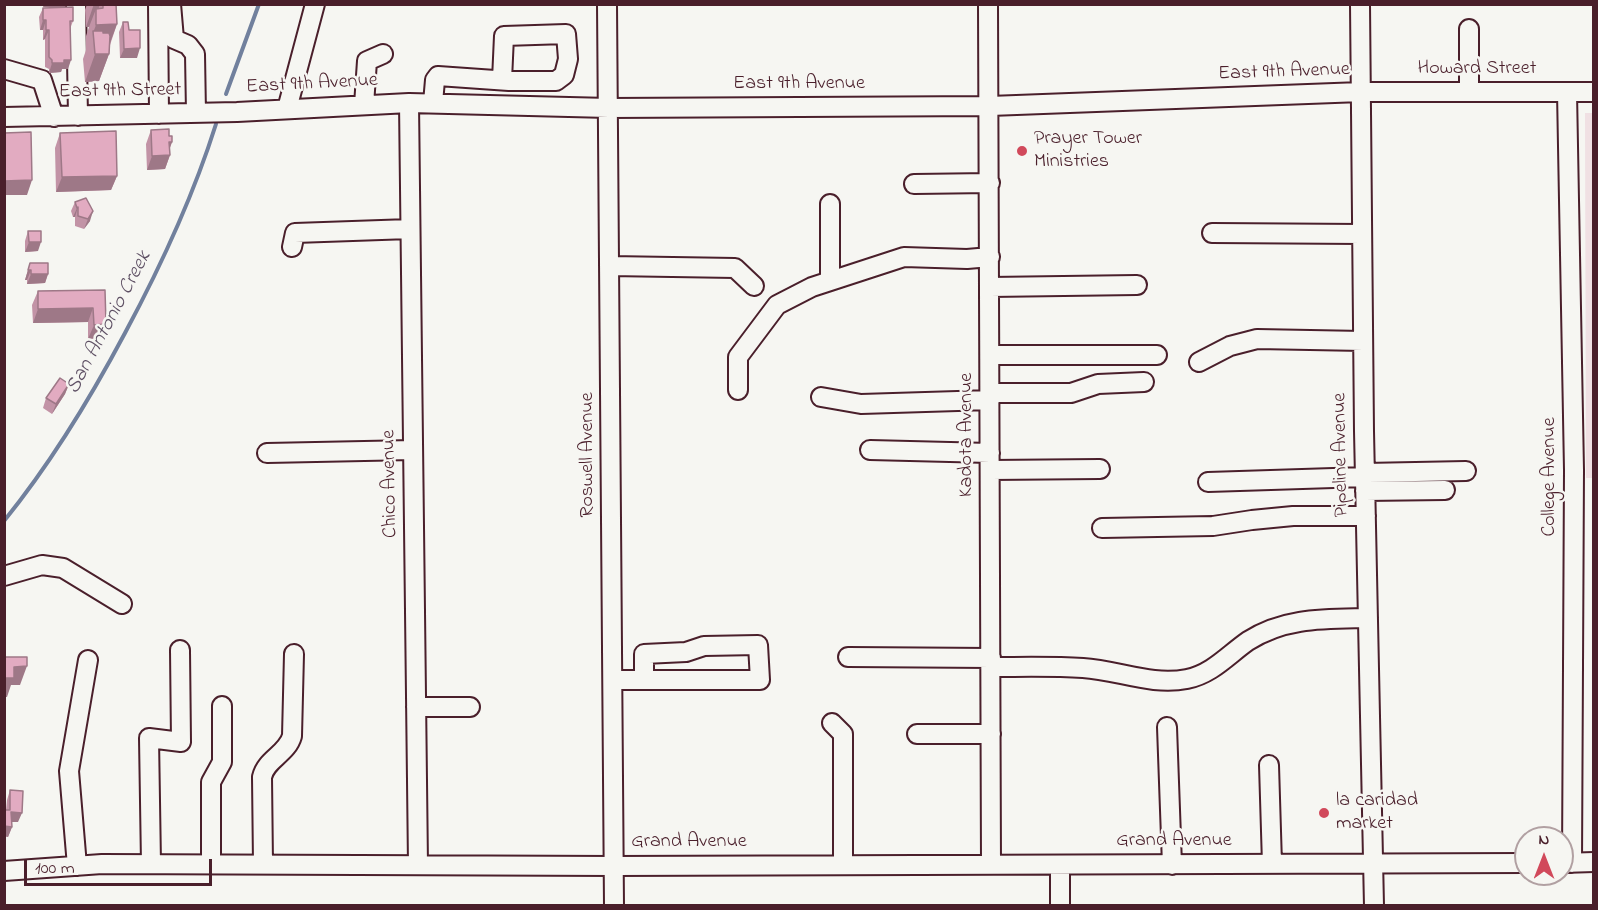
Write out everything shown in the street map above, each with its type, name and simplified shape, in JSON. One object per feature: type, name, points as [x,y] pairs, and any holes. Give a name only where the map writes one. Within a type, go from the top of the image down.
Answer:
[{"type":"street","points":[[76,4],[78,116]]},
{"type":"street","points":[[158,4],[159,114]]},
{"type":"street","points":[[171,4],[174,39],[188,45],[195,54],[196,113]]},
{"type":"street","points":[[286,109],[315,4]]},
{"type":"street","name":"Roswell Avenue","points":[[608,4],[614,906]]},
{"type":"street","name":"Kadota Avenue","points":[[988,4],[991,865]]},
{"type":"street","name":"Pipeline Avenue","points":[[1360,4],[1365,480],[1374,906]]},
{"type":"street","points":[[1469,29],[1469,92]]},
{"type":"street","points":[[364,105],[368,61],[383,54]]},
{"type":"street","points":[[4,69],[42,80],[54,117]]},
{"type":"street","points":[[434,104],[435,80],[438,76],[502,80]]},
{"type":"street","name":"East 9th Avenue","points":[[237,112],[408,103],[609,108],[990,106],[1361,92]]},
{"type":"street","name":"Howard Street","points":[[1361,92],[1593,92]]},
{"type":"street","name":"College Avenue","points":[[1567,92],[1574,470],[1568,826]]},
{"type":"street","name":"Chico Avenue","points":[[408,103],[418,865]]},
{"type":"street","name":"East 9th Street","points":[[4,117],[237,112]]},
{"type":"street","points":[[914,184],[990,183]]},
{"type":"street","points":[[830,204],[830,281]]},
{"type":"street","points":[[292,247],[294,232],[410,229]]},
{"type":"street","points":[[1212,232],[1362,234]]},
{"type":"street","points":[[738,390],[738,357],[777,305],[812,287],[903,257],[967,259],[990,257]]},
{"type":"street","points":[[610,266],[735,268],[754,286]]},
{"type":"street","points":[[990,287],[1137,285]]},
{"type":"street","points":[[1199,362],[1230,346],[1257,339],[1363,341]]},
{"type":"street","points":[[990,355],[1157,355]]},
{"type":"street","points":[[821,397],[861,404],[1071,393],[1098,384],[1144,382]]},
{"type":"street","points":[[267,453],[413,450]]},
{"type":"street","points":[[870,450],[991,462],[1100,469]]},
{"type":"street","points":[[1208,482],[1365,480],[1466,471]]},
{"type":"street","points":[[1365,480],[1445,490]]},
{"type":"street","points":[[1102,528],[1213,526],[1293,516],[1366,516]]},
{"type":"street","points":[[4,576],[42,565],[63,568],[122,604]]},
{"type":"street","points":[[848,657],[1083,668],[1137,679],[1183,680],[1200,676],[1249,641],[1274,628],[1306,620],[1368,618]]},
{"type":"street","points":[[613,680],[645,680],[760,680],[758,645],[704,646],[686,652],[644,654],[645,680]]},
{"type":"street","points":[[151,864],[149,738],[181,742],[180,650]]},
{"type":"street","points":[[263,864],[262,777],[266,767],[287,747],[292,736],[294,654]]},
{"type":"street","points":[[77,866],[69,771],[88,660]]},
{"type":"street","points":[[211,864],[211,782],[222,762],[222,706]]},
{"type":"street","points":[[416,707],[470,707]]},
{"type":"street","points":[[832,723],[843,734],[843,866]]},
{"type":"street","points":[[1167,728],[1172,865]]},
{"type":"street","points":[[917,734],[991,734]]},
{"type":"street","points":[[1269,765],[1272,864]]},
{"type":"street","points":[[1574,863],[1593,862]]},
{"type":"street","name":"Grand Avenue","points":[[4,871],[151,864],[843,866],[1514,863]]},
{"type":"street","points":[[1060,865],[1060,906]]},
{"type":"shaded area","points":[[1585,113],[1594,113],[1593,478],[1586,478]]},
{"type":"building","points":[[103,4],[116,4],[117,24],[96,25],[96,9],[103,8]]},
{"type":"building","points":[[73,7],[73,21],[70,21],[71,60],[64,60],[64,63],[52,63],[49,57],[49,30],[46,30],[46,20],[43,20],[43,8]]},
{"type":"building","points":[[123,22],[128,22],[129,30],[140,30],[140,48],[124,49]]},
{"type":"building","points":[[93,31],[109,33],[109,54],[95,54]]},
{"type":"building","points":[[169,129],[169,136],[172,136],[172,142],[169,142],[170,155],[152,156],[151,130]]},
{"type":"building","points":[[116,131],[117,176],[62,177],[60,133]]},
{"type":"building","points":[[31,132],[32,180],[4,181],[4,133]]},
{"type":"building","points":[[86,198],[93,211],[88,219],[78,216],[78,207],[75,202]]},
{"type":"building","points":[[28,231],[41,231],[41,242],[29,242]]},
{"type":"building","points":[[30,263],[48,263],[48,274],[31,274],[31,270],[28,270]]},
{"type":"building","points":[[105,290],[106,324],[94,325],[93,308],[38,309],[38,291]]},
{"type":"building","points":[[60,378],[69,384],[56,404],[46,398]]},
{"type":"building","points":[[4,657],[27,657],[27,666],[14,667],[14,678],[4,678]]},
{"type":"building","points":[[10,790],[23,791],[22,813],[11,812],[12,827],[4,826],[4,810],[10,810]]},
{"type":"waterway","name":"San Antonio Creek","points":[[226,94],[259,4]]},
{"type":"waterway","name":"San Antonio Creek","points":[[4,521],[69,430],[125,333],[175,231],[216,124]]},
{"type":"place","name":"Prayer Tower Ministries","points":[[1022,151]]},
{"type":"place","name":"la caridad market","points":[[1324,813]]}]
